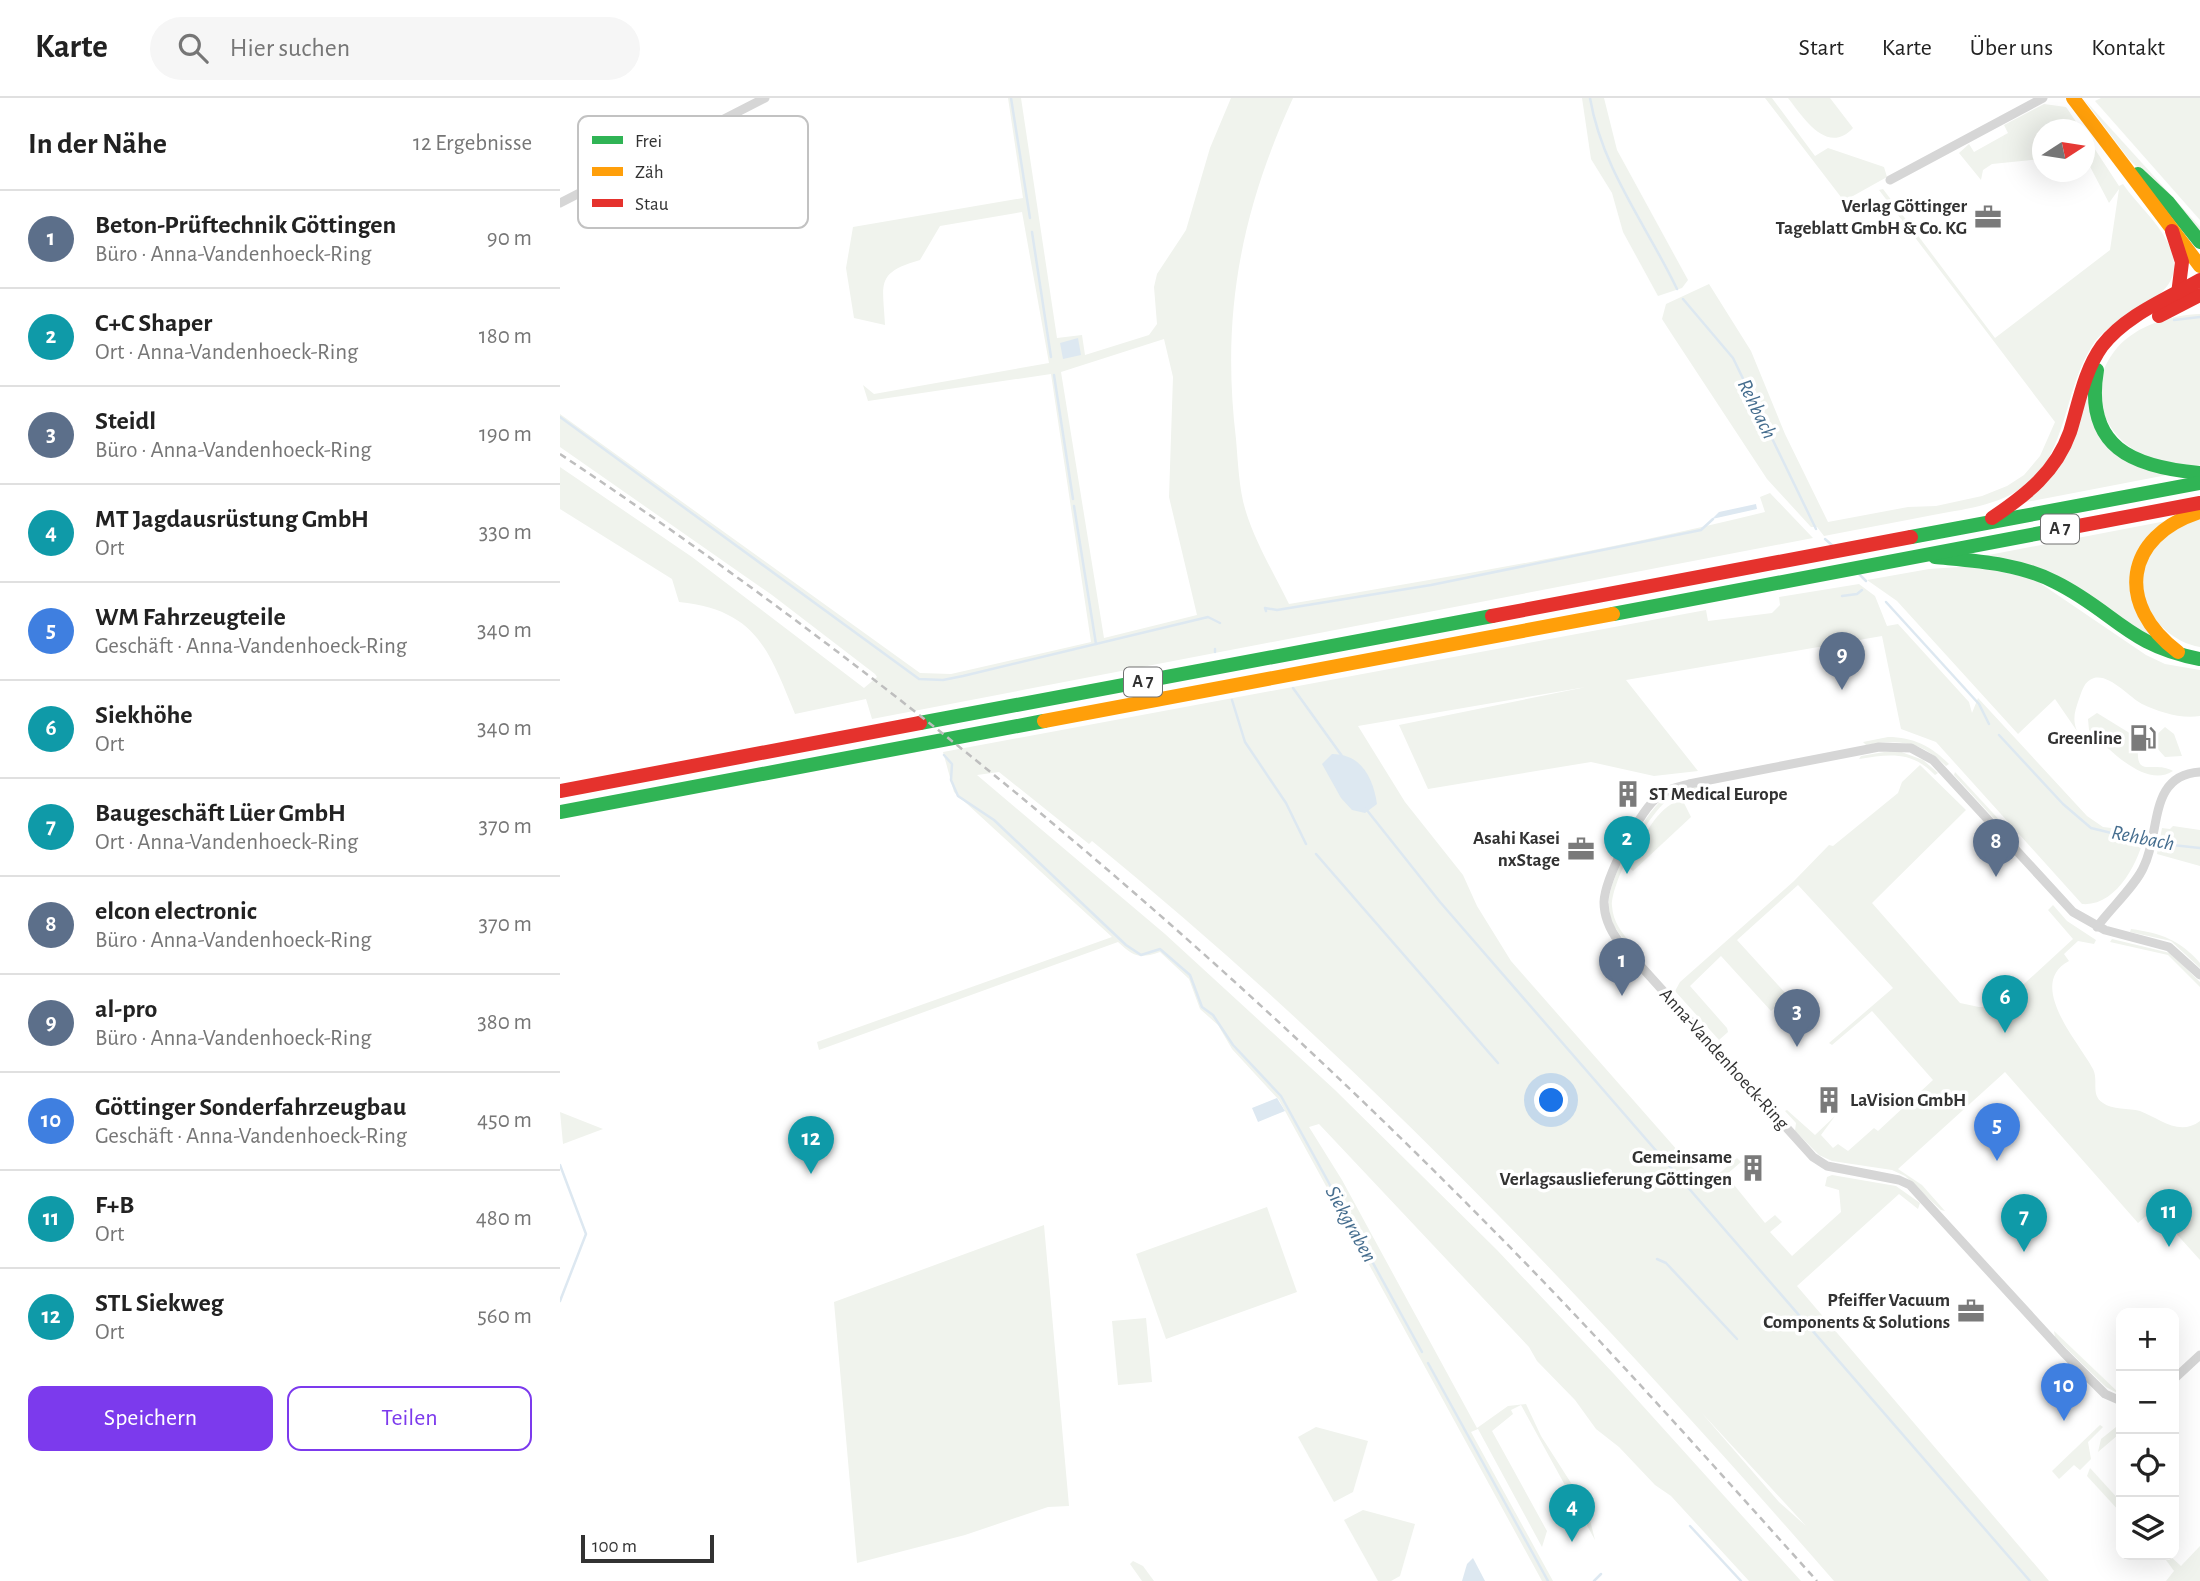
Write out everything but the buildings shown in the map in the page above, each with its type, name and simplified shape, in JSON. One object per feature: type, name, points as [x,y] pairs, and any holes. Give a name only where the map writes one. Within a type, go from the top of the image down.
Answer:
[{"type":"main road","points":[[2073,98],[2200,265]]},
{"type":"main road","points":[[2116,154],[2168,202],[2200,242]]},
{"type":"main road","points":[[2172,231],[2182,261],[2177,301]]},
{"type":"main road","points":[[2200,280],[2177,301],[2116,339],[2099,364],[2094,401],[2102,429],[2128,457],[2157,469],[2200,473]]},
{"type":"main road","points":[[1984,524],[2029,494],[2051,471],[2071,432],[2087,374],[2105,343],[2124,324],[2177,301],[2200,295]]},
{"type":"main road","points":[[2177,301],[2200,307]]},
{"type":"main road","name":"A 7","points":[[560,791],[2200,483]]},
{"type":"main road","name":"A 7","points":[[560,812],[2200,503]]},
{"type":"main road","points":[[2197,659],[2170,647],[2146,623],[2137,602],[2136,580],[2140,560],[2152,540],[2171,524],[2200,512]]},
{"type":"main road","points":[[1919,555],[2001,564],[2035,573],[2069,590],[2145,645],[2197,659]]},
{"type":"street","points":[[730,116],[765,98]]},
{"type":"street","points":[[1890,180],[2043,98]]},
{"type":"street","points":[[560,203],[578,194]]},
{"type":"street","name":"Anna-Vandenhoeck-Ring","points":[[2116,1399],[2105,1394],[2077,1366],[1910,1185],[1899,1180],[1827,1166],[1813,1157],[1619,942],[1609,926],[1604,900],[1610,876],[1644,814],[1651,803],[1668,790],[1896,746],[1910,748],[1933,760],[2073,912],[2097,927],[2169,947],[2200,975]]},
{"type":"street","points":[[2097,927],[2140,874],[2149,852],[2164,792],[2181,776],[2200,772]]},
{"type":"street","points":[[2179,1374],[2200,1355]]},
{"type":"shaded area","points":[[1008,98],[1021,98],[1057,338],[1082,335],[1085,355],[1149,335],[1157,324],[1154,287],[1157,274],[1186,230],[1210,148],[1231,98],[1293,98],[1275,140],[1248,223],[1239,264],[1231,349],[1239,476],[1244,503],[1255,536],[1289,604],[1528,562],[1706,526],[1765,512],[1760,497],[1770,493],[1813,538],[872,719],[866,699],[795,714],[767,653],[743,624],[726,614],[679,602],[672,579],[560,509],[560,467],[692,557],[864,688],[877,677],[772,595],[560,447],[560,414],[920,673],[951,674],[1091,642],[1051,374],[868,401],[863,385],[874,394],[1049,363],[1022,212],[940,226],[920,260],[895,270],[885,282],[885,325],[854,318],[846,268],[853,227],[1023,198]],"holes":[[[1164,339],[1173,377],[1169,497],[1197,615],[1104,638],[1061,372]]]},
{"type":"shaded area","points":[[1582,98],[1604,98],[1617,150],[1688,280],[1682,288],[1658,296],[1623,232],[1612,193],[1591,159]]},
{"type":"shaded area","points":[[1765,98],[1772,98],[1815,156],[1828,148],[1884,167],[1887,177],[1844,201]]},
{"type":"shaded area","points":[[1788,98],[1830,98],[1853,128],[1843,136],[1825,136],[1808,123]]},
{"type":"shaded area","points":[[2083,98],[2200,227],[2200,231],[2128,158]]},
{"type":"shaded area","points":[[2101,98],[2200,98],[2200,220],[2095,101]]},
{"type":"shaded area","points":[[2044,104],[2066,107],[2074,119],[2032,119],[2032,160],[1992,164],[1983,170],[1981,180],[1959,153],[1969,144],[1974,152],[2008,133],[2004,125]]},
{"type":"shaded area","points":[[2095,149],[2119,186],[2123,184],[2164,235],[2174,263],[2172,278],[2163,291],[2104,332],[2092,346],[2079,373],[2055,445],[2045,465],[2010,495],[1982,505],[1824,536],[1817,527],[1811,527],[1767,479],[1662,319],[1666,304],[1709,284],[1751,351],[1785,434],[1828,522],[1908,507],[1936,506],[1982,496],[2007,486],[2024,475],[2040,456],[2055,422],[1879,190],[1883,189],[1995,338],[2110,250],[2119,189],[2109,203],[2095,176]]},
{"type":"shaded area","points":[[2200,314],[2200,465],[2192,466],[2148,457],[2131,448],[2117,435],[2107,420],[2101,403],[2100,385],[2105,366],[2117,348],[2134,333],[2166,319]]},
{"type":"shaded area","points":[[1078,338],[1081,355],[1063,359],[1060,343]]},
{"type":"shaded area","points":[[2088,379],[2098,430],[2167,475],[2021,503],[2043,487]]},
{"type":"shaded area","points":[[1756,504],[1757,509],[1712,519],[1719,512]]},
{"type":"shaded area","points":[[2200,517],[2200,647],[2182,641],[2166,630],[2153,616],[2141,582],[2143,564],[2151,547],[2165,533]]},
{"type":"shaded area","points":[[2166,521],[2131,588],[2176,655],[2083,596],[1973,558]]},
{"type":"shaded area","points":[[1973,566],[2034,579],[2146,655],[2165,664],[2200,670],[2200,716],[2177,716],[2155,710],[2106,679],[2094,678],[2082,690],[2075,711],[2077,731],[2055,699],[2018,734],[1897,601],[1867,580],[1929,569]]},
{"type":"shaded area","points":[[1859,584],[1875,596],[1887,626],[1898,624],[1969,702],[1972,713],[1978,698],[2087,816],[2103,827],[2145,832],[2138,855],[2125,880],[2106,898],[2095,903],[2082,904],[1936,742],[1901,729],[1882,636],[1626,680],[1698,771],[1654,776],[1591,762],[1428,789],[1399,725],[1586,687],[1358,726],[1405,802],[1463,875],[1477,906],[1511,961],[1707,1184],[1737,1158],[1741,1162],[1726,1175],[1765,1223],[1775,1215],[1782,1222],[1770,1232],[1792,1256],[1841,1212],[1839,1190],[1825,1186],[1827,1177],[1832,1175],[1896,1186],[1920,1203],[1918,1209],[1899,1194],[1797,1286],[2049,1581],[1834,1581],[1660,1386],[1570,1290],[1479,1195],[1385,1103],[1192,925],[1092,841],[1089,844],[999,772],[977,775],[1165,934],[1335,1090],[1497,1250],[1614,1374],[1801,1581],[1749,1581],[1671,1496],[1655,1485],[1619,1447],[1596,1429],[1575,1400],[1537,1361],[1529,1347],[1319,1124],[1309,1127],[1342,1180],[1477,1428],[1508,1406],[1526,1404],[1541,1436],[1587,1508],[1595,1540],[1521,1405],[1511,1410],[1513,1414],[1492,1431],[1547,1531],[1542,1547],[1478,1429],[1471,1432],[1553,1581],[1542,1581],[1279,1100],[1232,1049],[1218,1025],[1200,1009],[1189,979],[1160,952],[1147,956],[1137,955],[1118,942],[819,1050],[817,1042],[1112,937],[954,792],[943,752],[1706,610],[1708,621],[1772,613],[1780,605],[1779,597]],"holes":[[[1701,1412],[1806,1526],[1779,1502]]]},
{"type":"shaded area","points":[[2097,713],[2136,737],[2142,765],[2173,771],[2151,775],[2139,771],[2117,756],[2089,730],[2088,719]]},
{"type":"shaded area","points":[[2165,727],[2174,734],[2182,756],[2165,757],[2156,747],[2154,737]]},
{"type":"shaded area","points":[[1888,737],[1921,744],[1949,764],[1946,766],[1928,751],[1909,744],[1889,742],[1866,745],[1863,742]]},
{"type":"shaded area","points":[[1896,750],[1923,760],[1938,773],[1935,775],[1918,762],[1900,756],[1859,759],[1861,756]]},
{"type":"shaded area","points":[[1332,754],[1351,758],[1369,776],[1377,804],[1365,813],[1352,810],[1341,798],[1322,764]]},
{"type":"shaded area","points":[[1920,765],[1966,810],[1872,903],[1960,1003],[1979,1007],[1999,1007],[2073,939],[2048,910],[2053,905],[2067,921],[2096,940],[2094,944],[2078,941],[2064,954],[2069,961],[2057,971],[2052,984],[2054,999],[2068,1030],[2093,1069],[2099,1100],[2111,1107],[2140,1111],[2177,1127],[2200,1121],[2200,1260],[2154,1209],[2138,1223],[2005,1072],[1898,1169],[1922,1185],[1945,1211],[1905,1176],[1892,1170],[1832,1161],[1819,1155],[1795,1131],[1796,1123],[1785,1111],[1815,1135],[1835,1116],[1821,1135],[1833,1148],[1838,1144],[1848,1151],[1874,1128],[1878,1131],[1933,1080],[1872,1011],[1832,1045],[1829,1043],[1893,988],[1798,885],[1737,940],[1788,996],[1771,1011],[1721,956],[1690,986],[1727,1028],[1728,1032],[1719,1040],[1675,991],[1680,982],[1794,881],[1829,845],[1833,846],[1898,793],[1902,782]]},
{"type":"shaded area","points":[[1955,772],[2004,825],[2000,825],[1954,775]]},
{"type":"shaded area","points":[[1708,784],[1709,788],[1675,796],[1662,805],[1633,847],[1613,895],[1612,906],[1616,922],[1632,945],[1628,944],[1614,924],[1609,901],[1615,877],[1629,847],[1646,819],[1662,800],[1678,792]]},
{"type":"shaded area","points":[[1682,799],[1691,817],[1633,871],[1628,867],[1649,827],[1663,810]]},
{"type":"shaded area","points":[[2173,826],[2200,830],[2200,866],[2157,854],[2162,828],[2170,829]]},
{"type":"shaded area","points":[[2131,929],[2161,935],[2177,943],[2193,955],[2200,963],[2200,968],[2171,941],[2130,932]]},
{"type":"shaded area","points":[[2112,939],[2170,953],[2200,982],[2200,987],[2168,955],[2110,942]]},
{"type":"shaded area","points":[[1277,1098],[1285,1111],[1258,1122],[1252,1108]]},
{"type":"shaded area","points":[[560,1112],[603,1129],[563,1144]]},
{"type":"shaded area","points":[[1267,1207],[1297,1292],[1166,1339],[1136,1254]]},
{"type":"shaded area","points":[[1044,1225],[1069,1506],[1048,1507],[965,1535],[857,1563],[834,1302]]},
{"type":"shaded area","points":[[1146,1318],[1152,1382],[1118,1385],[1112,1321]]},
{"type":"shaded area","points":[[2054,1331],[2116,1392],[2106,1387],[2055,1337]]},
{"type":"shaded area","points":[[2100,1425],[2103,1427],[2088,1442],[2091,1459],[2080,1470],[2074,1465],[2059,1479],[2052,1471]]},
{"type":"shaded area","points":[[1316,1427],[1368,1441],[1353,1492],[1334,1502],[1298,1437]]},
{"type":"shaded area","points":[[2116,1427],[2116,1437],[2098,1452],[2101,1439]]},
{"type":"shaded area","points":[[2090,1468],[2116,1497],[2116,1508],[2087,1476]]},
{"type":"shaded area","points":[[1363,1510],[1415,1524],[1400,1576],[1391,1581],[1378,1581],[1344,1520]]},
{"type":"shaded area","points":[[2200,1546],[2200,1581],[2166,1581],[2174,1571],[2166,1560],[2174,1560],[2181,1566]]},
{"type":"shaded area","points":[[1473,1558],[1485,1581],[1462,1581],[1467,1564]]},
{"type":"shaded area","points":[[1133,1561],[1143,1566],[1154,1581],[1142,1581],[1130,1564]]},
{"type":"waterway","points":[[1011,98],[1030,218]]},
{"type":"waterway","name":"Rehbach","points":[[1590,98],[1604,149],[1677,289]]},
{"type":"waterway","points":[[1032,232],[1051,357]]},
{"type":"waterway","name":"Rehbach","points":[[1683,299],[1733,358],[1816,529]]},
{"type":"waterway","points":[[2174,320],[2200,317]]},
{"type":"waterway","points":[[1054,375],[1073,499]]},
{"type":"waterway","points":[[560,417],[919,679],[943,680],[963,676],[1208,617],[1220,623]]},
{"type":"waterway","points":[[1074,506],[1096,644]]},
{"type":"waterway","points":[[1266,611],[1265,608],[1277,610],[1431,585],[1701,530],[1713,519]]},
{"type":"waterway","name":"Rehbach","points":[[1825,539],[1833,546]]},
{"type":"waterway","name":"Rehbach","points":[[1859,574],[1866,581]]},
{"type":"waterway","points":[[1842,596],[1857,594],[1862,590]]},
{"type":"waterway","name":"Rehbach","points":[[1886,602],[1979,704],[1989,724]]},
{"type":"waterway","points":[[1293,688],[1342,756]]},
{"type":"waterway","points":[[1232,700],[1245,742],[1286,803],[1306,844]]},
{"type":"waterway","name":"Rehbach","points":[[1999,735],[2063,804],[2091,828],[2148,842]]},
{"type":"waterway","points":[[944,755],[952,764],[951,780],[958,796],[994,820],[1126,945],[1141,955],[1160,949],[1190,975],[1202,1007],[1213,1015],[1233,1045],[1281,1096],[1422,1352]]},
{"type":"waterway","points":[[1366,809],[1440,902],[2030,1581]]},
{"type":"waterway","name":"Rehbach","points":[[2154,843],[2200,848]]},
{"type":"waterway","points":[[1316,854],[1498,1063]]},
{"type":"waterway","points":[[560,1165],[586,1234],[560,1301]]},
{"type":"waterway","points":[[1657,1259],[1666,1263],[1737,1339]]},
{"type":"waterway","name":"Siekgraben","points":[[1428,1363],[1548,1581]]},
{"type":"waterway","points":[[1690,1526],[1741,1581]]},
{"type":"waterway","points":[[1594,1581],[1601,1574]]},
{"type":"railway","points":[[560,454],[685,540],[808,630],[1047,818],[1163,917],[1276,1019],[1494,1231],[1617,1360],[1817,1581]]},
{"type":"traffic: fast","points":[[2138,174],[2168,202],[2200,242]]},
{"type":"traffic: fast","points":[[2097,370],[2095,396],[2098,418],[2106,435],[2118,448],[2153,465],[2200,473]]},
{"type":"traffic: fast","points":[[1911,537],[2200,483]]},
{"type":"traffic: fast","points":[[1613,614],[2057,530]]},
{"type":"traffic: fast","points":[[1935,557],[1997,564],[2041,576],[2075,593],[2155,646],[2200,659]]},
{"type":"traffic: fast","points":[[920,723],[1492,616]]},
{"type":"traffic: fast","points":[[560,812],[1044,721]]},
{"type":"traffic: slow","points":[[2073,98],[2200,266]]},
{"type":"traffic: slow","points":[[2178,652],[2158,633],[2144,614],[2137,593],[2137,573],[2143,554],[2156,537],[2175,523],[2200,512]]},
{"type":"traffic: slow","points":[[1044,721],[1613,614]]},
{"type":"traffic: jam","points":[[2172,231],[2182,262],[2178,294]]},
{"type":"traffic: jam","points":[[1992,518],[2028,491],[2057,459],[2070,432],[2086,377],[2102,346],[2123,325],[2200,280]]},
{"type":"traffic: jam","points":[[2159,316],[2200,295]]},
{"type":"traffic: jam","points":[[2057,530],[2200,503]]},
{"type":"traffic: jam","points":[[1492,616],[1911,537]]},
{"type":"traffic: jam","points":[[560,791],[920,723]]},
{"type":"place","name":"Verlag Göttinger Tageblatt GmbH & Co. KG","points":[[1988,217]]},
{"type":"place","name":"al-pro","points":[[1842,690]]},
{"type":"place","name":"Greenline","points":[[2143,738]]},
{"type":"place","name":"ST Medical Europe","points":[[1628,794]]},
{"type":"place","name":"Asahi Kasei nxStage","points":[[1581,849]]},
{"type":"place","name":"C+C Shaper","points":[[1627,874]]},
{"type":"place","name":"elcon electronic","points":[[1996,877]]},
{"type":"place","name":"Beton-Prüftechnik Göttingen","points":[[1622,996]]},
{"type":"place","name":"Siekhöhe","points":[[2005,1033]]},
{"type":"place","name":"Steidl","points":[[1797,1047]]},
{"type":"place","name":"LaVision GmbH","points":[[1829,1100]]},
{"type":"place","name":"WM Fahrzeugteile","points":[[1997,1161]]},
{"type":"place","name":"Gemeinsame Verlagsauslieferung Göttingen","points":[[1753,1168]]},
{"type":"place","name":"STL Siekweg","points":[[811,1174]]},
{"type":"place","name":"F+B","points":[[2169,1247]]},
{"type":"place","name":"Baugeschäft Lüer GmbH","points":[[2024,1252]]},
{"type":"place","name":"Pfeiffer Vacuum Components & Solutions","points":[[1971,1311]]},
{"type":"place","name":"Göttinger Sonderfahrzeugbau","points":[[2064,1421]]},
{"type":"place","name":"MT Jagdausrüstung GmbH","points":[[1572,1542]]}]
